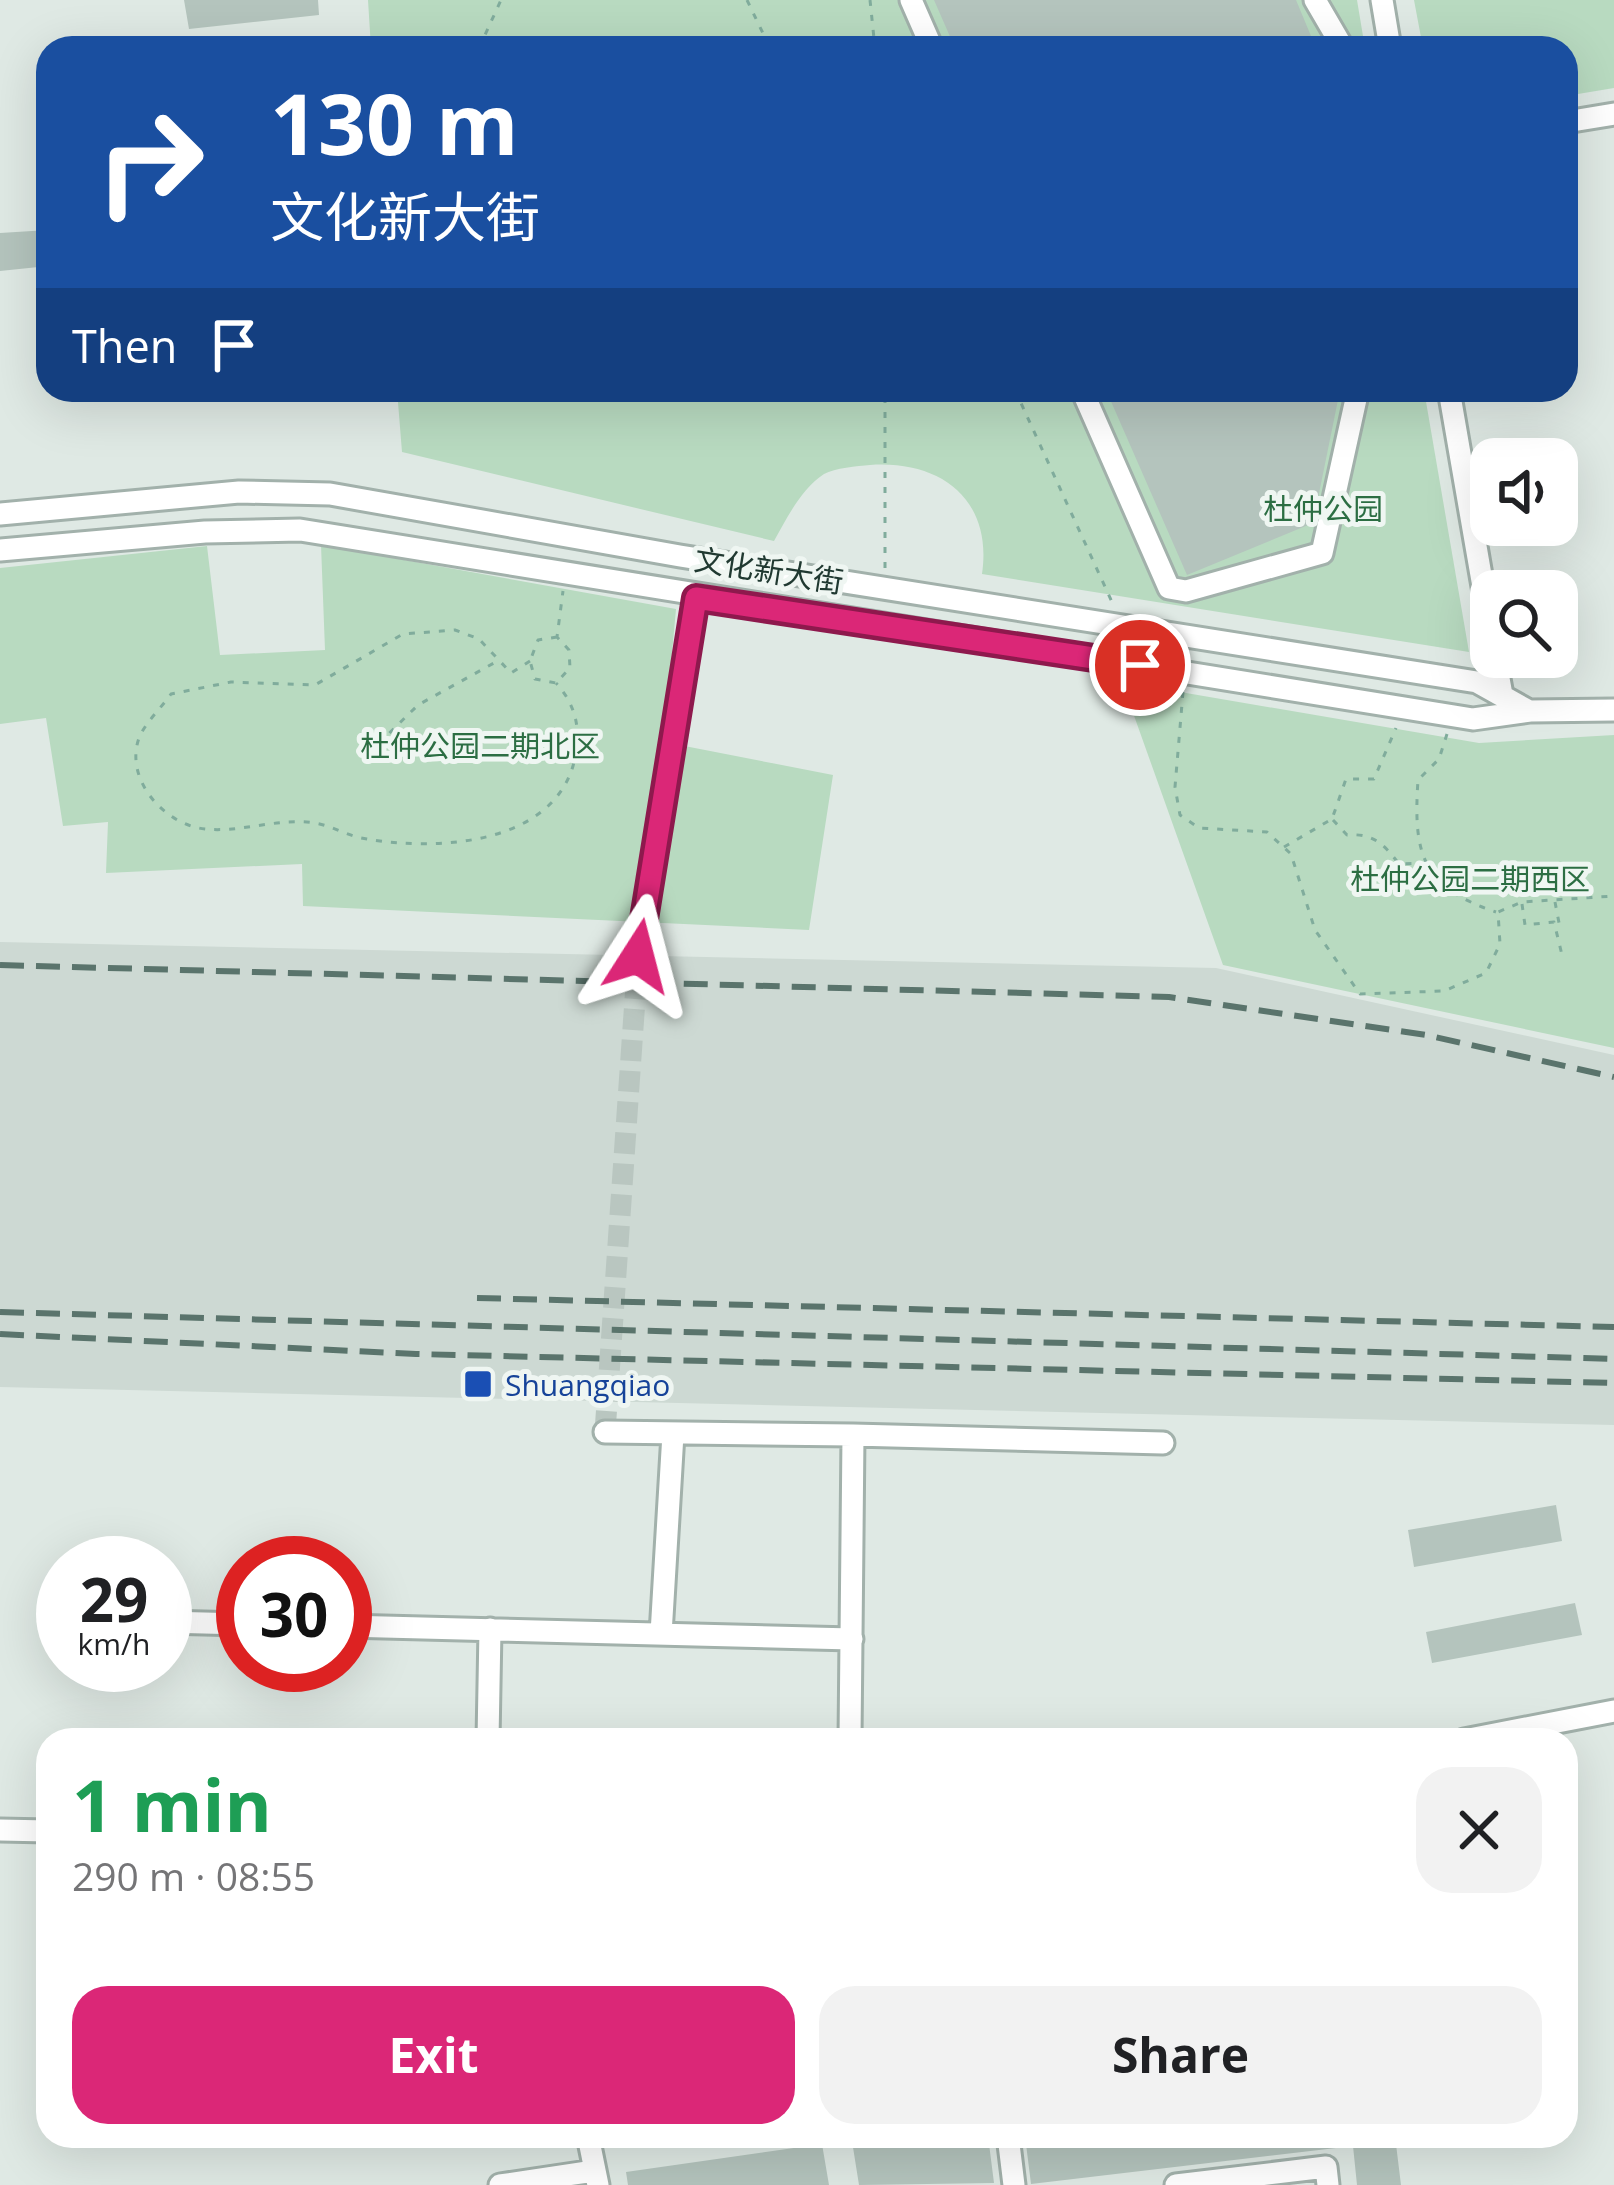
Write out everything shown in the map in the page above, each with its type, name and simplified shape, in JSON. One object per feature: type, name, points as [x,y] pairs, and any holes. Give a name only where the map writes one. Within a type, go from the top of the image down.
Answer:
[{"type":"street","points":[[911,0],[927,36]]},
{"type":"street","points":[[1315,0],[1335,36]]},
{"type":"street","points":[[1382,0],[1388,36]]},
{"type":"street","points":[[1578,120],[1614,114]]},
{"type":"street","points":[[1087,402],[1169,589],[1186,591],[1322,553],[1355,402]]},
{"type":"street","points":[[1451,402],[1480,570]]},
{"type":"street","name":"文化新大街","points":[[0,514],[278,489],[1478,682],[1530,711]]},
{"type":"street","name":"文化新大街","points":[[0,550],[206,532],[300,530],[566,571],[696,598],[1473,719],[1530,711],[1614,710]]},
{"type":"street","points":[[638,956],[696,598]]},
{"type":"street","points":[[1499,678],[1502,695]]},
{"type":"street","points":[[605,1432],[1163,1443]]},
{"type":"street","points":[[661,1634],[673,1434]]},
{"type":"street","points":[[850,1728],[853,1435]]},
{"type":"street","points":[[372,1627],[852,1640]]},
{"type":"street","points":[[488,1728],[490,1629]]},
{"type":"street","points":[[1526,1728],[1614,1711]]},
{"type":"street","points":[[0,1830],[36,1831]]},
{"type":"street","points":[[500,2185],[596,2178],[590,2148]]},
{"type":"street","points":[[1010,2148],[1015,2185]]},
{"type":"street","points":[[1176,2185],[1326,2167],[1328,2185]]},
{"type":"path","points":[[484,36],[501,0]]},
{"type":"path","points":[[747,0],[764,36]]},
{"type":"path","points":[[870,0],[874,36]]},
{"type":"path","points":[[885,402],[885,588]]},
{"type":"path","points":[[1020,402],[1123,626]]},
{"type":"path","points":[[557,637],[566,571]]},
{"type":"path","points":[[530,661],[511,673],[495,662],[479,639],[455,630],[403,634],[315,685],[231,682],[171,694],[138,740],[141,785],[170,818],[203,830],[314,822],[366,839],[484,837],[535,821],[566,788],[580,742],[571,700],[556,683],[535,679],[530,661],[538,640],[557,637]]},
{"type":"path","points":[[556,683],[570,668],[569,650],[557,637]]},
{"type":"path","points":[[368,754],[418,705],[495,662]]},
{"type":"path","points":[[1184,672],[1175,787],[1180,815],[1199,828],[1268,832],[1292,854],[1316,930],[1360,994],[1444,991],[1486,973],[1500,944],[1498,912]]},
{"type":"path","points":[[1284,848],[1332,819],[1346,779],[1374,779],[1400,722],[1431,712],[1449,729],[1439,759],[1418,780],[1415,822],[1425,863],[1457,898],[1498,912],[1522,902],[1614,896]]},
{"type":"path","points":[[1332,819],[1347,835],[1366,833],[1384,845],[1399,864],[1425,863]]},
{"type":"path","points":[[1555,900],[1562,955]]},
{"type":"path","points":[[1522,902],[1526,925],[1554,922],[1560,928]]},
{"type":"shaded area","points":[[0,942],[1216,968],[1614,1055],[1614,1425],[0,1387]]},
{"type":"green space","points":[[368,0],[1357,0],[1363,36],[370,36]]},
{"type":"green space","points":[[1414,0],[1614,0],[1614,88],[1578,94],[1578,36],[1421,36]]},
{"type":"green space","name":"杜仲公园","points":[[398,402],[1426,402],[1469,652],[982,574],[979,525],[970,505],[939,478],[919,469],[870,465],[824,474],[802,496],[774,541],[402,452]]},
{"type":"green space","name":"杜仲公园二期北区","points":[[321,545],[676,609],[664,742],[833,775],[809,930],[303,906],[302,864],[106,873],[108,822],[63,826],[46,718],[0,724],[0,568],[207,546],[220,655],[325,650]]},
{"type":"green space","name":"杜仲公园二期西区","points":[[1122,682],[1479,743],[1614,735],[1614,1048],[1223,965]]},
{"type":"building","points":[[184,0],[318,0],[319,15],[189,29]]},
{"type":"building","points":[[934,0],[1296,0],[1311,36],[950,36]]},
{"type":"building","points":[[36,231],[36,267],[0,271],[0,233]]},
{"type":"building","points":[[1111,402],[1338,402],[1313,523],[1187,575]]},
{"type":"building","points":[[1556,1505],[1562,1541],[1414,1567],[1408,1530]]},
{"type":"building","points":[[1575,1603],[1582,1635],[1432,1663],[1426,1632]]},
{"type":"building","points":[[823,2148],[829,2185],[628,2185],[626,2172]]},
{"type":"building","points":[[853,2148],[990,2148],[994,2183],[859,2185]]},
{"type":"building","points":[[1026,2148],[1336,2148],[1031,2184]]},
{"type":"building","points":[[1353,2148],[1396,2148],[1401,2185],[1357,2185]]},
{"type":"tunnel","points":[[605,1432],[638,956]]},
{"type":"railway","points":[[0,965],[1169,997],[1426,1035],[1614,1077]]},
{"type":"railway","points":[[477,1298],[1614,1327]]},
{"type":"railway","points":[[0,1312],[1614,1359]]},
{"type":"railway","points":[[0,1334],[416,1354],[1614,1383]]},
{"type":"place","name":"Shuangqiao","points":[[478,1384]]},
{"type":"route","points":[[638,956],[696,598],[1140,665]]}]
